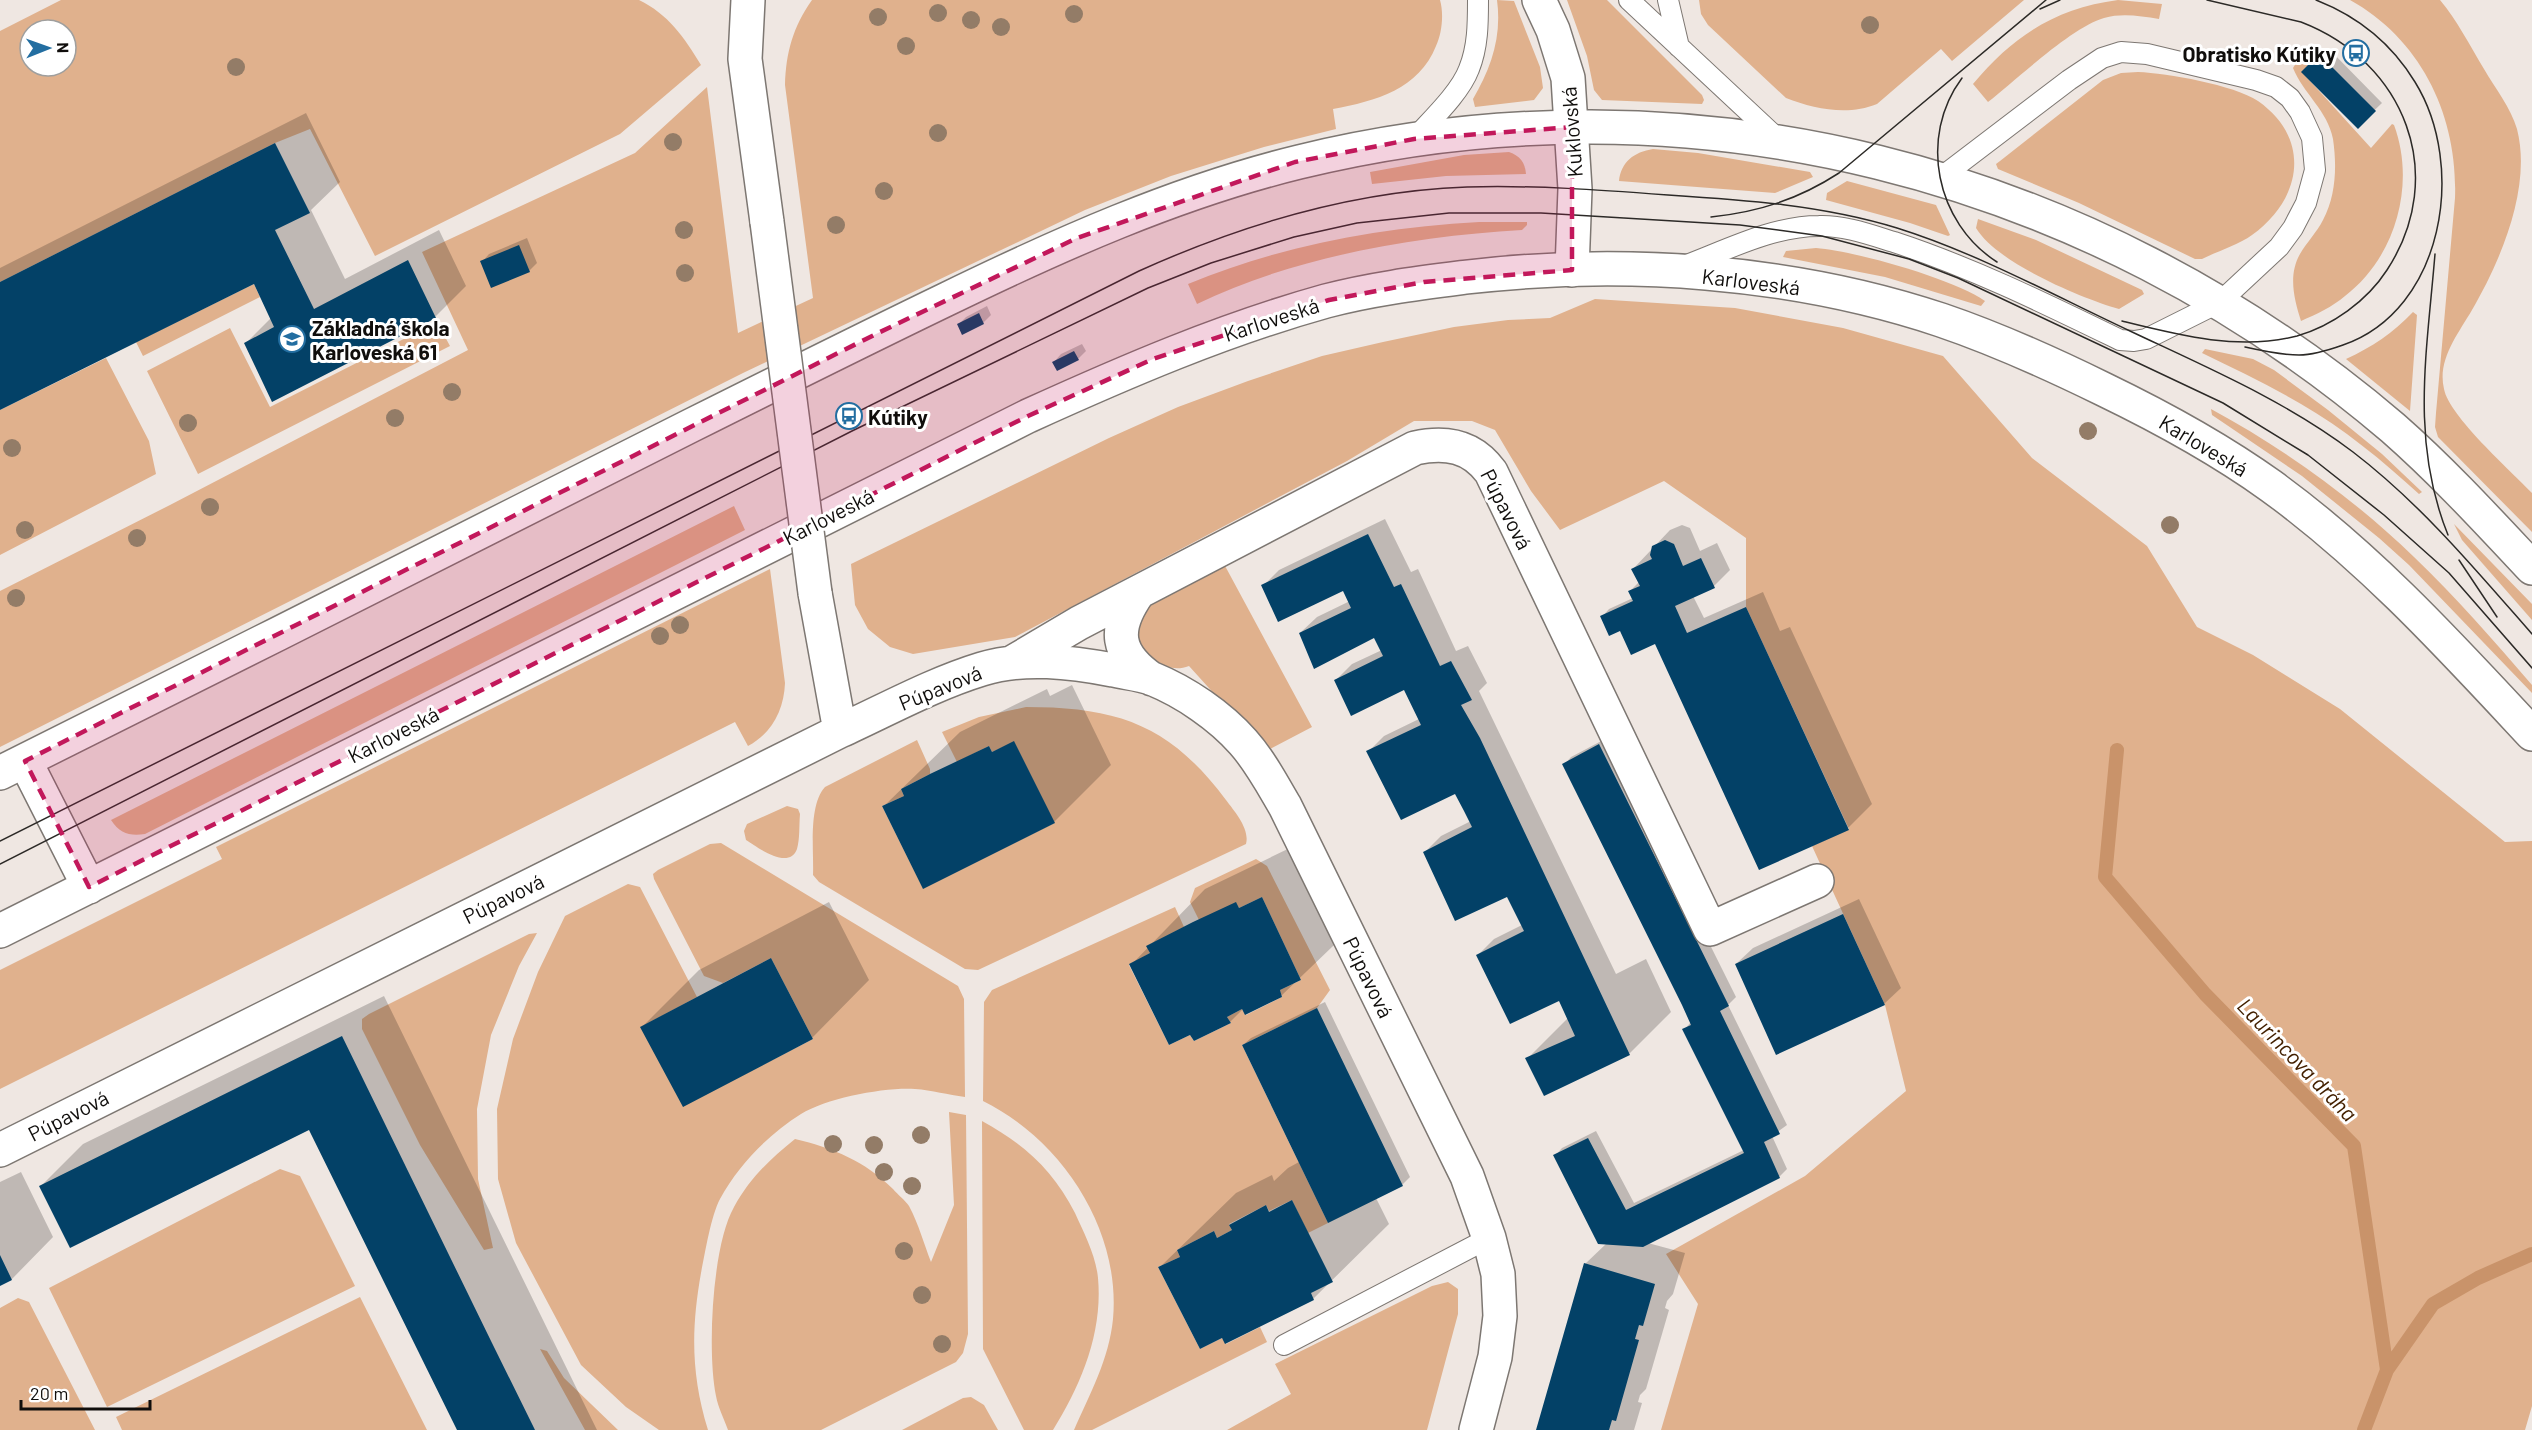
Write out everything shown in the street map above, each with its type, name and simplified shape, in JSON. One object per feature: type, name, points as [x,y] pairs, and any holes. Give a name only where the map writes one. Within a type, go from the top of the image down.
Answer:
[{"type":"main road","points":[[748,0],[745,59],[815,593],[840,731]]},
{"type":"main road","name":"Kuklovská","points":[[1539,0],[1568,78],[1575,189],[1572,270]]},
{"type":"main road","points":[[89,886],[12,767],[867,338],[1077,238],[1164,204],[1295,162],[1414,139],[1572,127],[1669,130],[1779,141],[1861,157],[1994,196],[2047,217],[2157,268],[2220,302],[2299,355],[2393,429],[2426,459],[2532,567]]},
{"type":"main road","name":"Karloveská","points":[[0,931],[1028,416],[1153,359],[1248,325],[1329,300],[1424,282],[1501,273],[1572,270],[1670,271],[1799,286],[1860,298],[1937,319],[2009,345],[2146,410],[2206,443],[2271,486],[2344,544],[2403,597],[2532,734]]},
{"type":"main road","name":"Púpavová","points":[[1012,663],[1079,623],[1415,448],[1443,444],[1469,451],[1482,460],[1491,472],[1710,929],[1817,881]]},
{"type":"main road","points":[[1138,593],[1125,611],[1121,626],[1122,640],[1126,656],[1136,668],[1152,679]]},
{"type":"main road","name":"Púpavová","points":[[0,1150],[840,731],[945,682],[983,668],[1012,663],[1071,662],[1152,679],[1185,696],[1212,714],[1242,741],[1265,772],[1290,817],[1467,1176],[1489,1238],[1498,1274],[1500,1316],[1495,1357],[1476,1430]]},
{"type":"lane","points":[[1414,139],[1453,94],[1469,70],[1478,36],[1478,0]]},
{"type":"lane","points":[[1629,0],[1779,141]]},
{"type":"lane","points":[[1668,0],[1679,47]]},
{"type":"lane","points":[[1670,271],[1780,230],[1820,225],[1870,234],[1965,268],[2120,340],[2134,341],[2146,339],[2220,302],[2279,248],[2293,228],[2309,192],[2315,170],[2312,138],[2300,112],[2290,98],[2276,87],[2256,80],[2147,54],[2121,52],[2102,58],[2069,80],[1940,179]]},
{"type":"lane","points":[[1284,1345],[1489,1238]]},
{"type":"highlighted area","points":[[1572,127],[1572,270],[1424,282],[1329,300],[1153,359],[1028,416],[89,887],[25,761],[878,333],[1077,238],[1295,162],[1414,139]]},
{"type":"shaded area","points":[[61,0],[639,0],[667,19],[701,65],[620,134],[375,256],[310,129],[275,143],[0,282],[0,31],[18,22],[18,78],[78,78],[78,18],[26,18]]},
{"type":"shaded area","points":[[812,0],[1440,0],[1442,23],[1436,46],[1419,73],[1394,91],[1380,97],[1333,109],[1336,129],[1264,147],[1171,176],[1085,210],[743,373],[0,747],[0,591],[468,350],[422,252],[635,153],[707,87],[738,333],[813,298],[785,85],[787,62],[795,30]]},
{"type":"shaded area","points":[[1497,0],[1514,1],[1540,67],[1543,88],[1534,100],[1475,107],[1473,99],[1494,52],[1498,27]]},
{"type":"shaded area","points":[[1567,0],[1607,0],[1702,95],[1704,100],[1702,104],[1602,100],[1594,90],[1587,56]]},
{"type":"shaded area","points":[[1699,0],[2024,0],[1952,61],[1941,49],[1877,104],[1854,110],[1831,110],[1786,98],[1708,25],[1701,14]]},
{"type":"shaded area","points":[[2118,0],[2162,4],[2159,19],[2118,16],[2091,23],[2045,55],[1988,102],[1973,84],[2004,52],[2037,27],[2075,10]]},
{"type":"shaded area","points":[[2350,0],[2440,0],[2458,25],[2511,113],[2517,129],[2521,151],[2520,175],[2511,222],[2483,290],[2450,348],[2443,368],[2443,378],[2448,400],[2457,414],[2482,443],[2532,493],[2532,532],[2438,437],[2435,427],[2455,198],[2450,139],[2442,110],[2431,84],[2416,59],[2397,36]]},
{"type":"shaded area","points":[[2315,51],[2319,54],[2302,72],[2371,148],[2392,124],[2394,125],[2403,171],[2402,195],[2389,240],[2363,280],[2335,304],[2301,321],[2294,296],[2294,270],[2300,254],[2321,224],[2327,211],[2333,191],[2335,170],[2330,129],[2293,68],[2298,60]]},
{"type":"shaded area","points":[[2138,72],[2182,77],[2247,95],[2258,101],[2275,116],[2287,133],[2293,151],[2294,169],[2290,187],[2282,204],[2252,235],[2202,259],[2195,259],[2079,203],[1998,169],[1996,164],[2103,80],[2121,73]]},
{"type":"shaded area","points":[[1653,149],[1698,153],[1810,172],[1813,177],[1775,193],[1619,181],[1622,168],[1634,155]]},
{"type":"shaded area","points":[[1509,152],[1521,160],[1526,174],[1446,176],[1372,184],[1370,172],[1464,155]]},
{"type":"shaded area","points":[[1847,181],[1936,205],[1950,235],[1826,200],[1827,193]]},
{"type":"shaded area","points":[[1978,219],[2036,240],[2142,290],[2144,294],[2119,309],[2063,288],[2041,278],[2002,254],[1976,228]]},
{"type":"shaded area","points":[[1479,222],[1527,222],[1527,225],[1522,230],[1440,237],[1314,262],[1273,273],[1197,304],[1188,284],[1259,259],[1331,241],[1404,229]]},
{"type":"shaded area","points":[[1816,248],[1854,254],[1904,267],[1951,284],[1985,301],[1981,306],[1885,277],[1783,257],[1786,251]]},
{"type":"shaded area","points":[[254,284],[260,297],[143,356],[136,342]]},
{"type":"shaded area","points":[[1595,299],[1735,308],[1843,328],[1943,356],[2032,458],[2147,546],[2197,627],[2253,655],[2340,709],[2505,842],[2532,841],[2532,1406],[2525,1430],[1661,1430],[1698,1304],[1666,1254],[1805,1176],[1906,1091],[1885,1005],[1812,846],[1849,829],[1746,607],[1746,538],[1664,481],[1560,530],[1531,491],[1495,430],[1472,421],[1414,421],[1347,461],[1015,637],[913,654],[890,647],[868,629],[855,605],[851,564],[1109,438],[1178,407],[1322,356],[1454,327],[1508,320],[1550,318]]},
{"type":"shaded area","points":[[2413,312],[2417,315],[2410,411],[2346,359],[2382,339]]},
{"type":"shaded area","points":[[437,322],[450,346],[198,474],[147,371],[230,328],[270,407]]},
{"type":"shaded area","points":[[2205,349],[2253,359],[2274,370],[2382,454],[2422,492],[2419,494],[2377,457],[2332,424],[2277,390],[2202,353]]},
{"type":"shaded area","points":[[106,358],[149,441],[156,474],[0,555],[0,410]]},
{"type":"shaded area","points":[[2211,409],[2239,424],[2318,476],[2391,536],[2445,588],[2489,636],[2532,685],[2532,693],[2409,565],[2379,538],[2302,476],[2212,415]]},
{"type":"shaded area","points":[[734,506],[745,530],[145,834],[126,833],[111,820]]},
{"type":"shaded area","points":[[2454,524],[2532,604],[2532,620],[2462,540]]},
{"type":"shaded area","points":[[1224,564],[1312,727],[1266,751],[1189,666],[1168,667],[1155,661],[1138,648],[1140,625],[1151,605]]},
{"type":"shaded area","points":[[770,569],[785,683],[782,702],[775,720],[756,741],[748,746],[735,722],[0,1089],[0,970],[222,859],[216,847]]},
{"type":"shaded area","points":[[1026,707],[1088,711],[1115,717],[1140,725],[1162,738],[1184,754],[1205,774],[1226,800],[1244,827],[1246,844],[978,970],[965,969],[819,882],[813,875],[814,817],[816,805],[825,787],[917,740],[930,774],[901,789],[904,796],[882,806],[923,888],[1054,823],[1014,742],[992,752],[989,746],[957,762],[942,732],[979,717]]},
{"type":"shaded area","points":[[787,806],[798,809],[800,814],[798,845],[793,855],[780,858],[746,840],[744,831],[747,824]]},
{"type":"shaded area","points":[[721,843],[958,986],[964,999],[965,1097],[903,1089],[873,1092],[841,1099],[801,1114],[755,1151],[736,1174],[720,1199],[714,1215],[701,1273],[695,1313],[694,1352],[698,1390],[708,1430],[659,1430],[626,1407],[581,1365],[516,1243],[498,1179],[497,1109],[513,1039],[538,972],[565,916],[628,884],[640,887],[697,997],[641,1027],[683,1106],[813,1039],[771,958],[723,983],[704,976],[654,879],[653,874],[658,870],[710,844]]},
{"type":"shaded area","points":[[1256,859],[1267,866],[1330,990],[1317,1008],[1242,1045],[1328,1223],[1308,1233],[1292,1200],[1269,1211],[1266,1205],[1229,1224],[1232,1230],[1217,1238],[1214,1231],[1177,1250],[1180,1257],[1158,1267],[1200,1349],[1222,1338],[1226,1344],[1260,1327],[1267,1342],[1092,1430],[1074,1430],[1098,1376],[1111,1334],[1113,1286],[1107,1253],[1096,1221],[1081,1191],[1061,1164],[1038,1139],[1012,1118],[983,1101],[984,1002],[992,990],[1175,907],[1184,927],[1147,946],[1150,953],[1129,965],[1169,1045],[1190,1035],[1194,1041],[1231,1023],[1227,1017],[1242,1009],[1246,1015],[1282,997],[1280,990],[1301,980],[1262,897],[1239,908],[1236,903],[1199,920],[1190,902],[1195,888]]},
{"type":"shaded area","points":[[537,933],[519,966],[491,1035],[477,1109],[478,1179],[493,1248],[484,1250],[420,1145],[362,1029],[362,1019],[529,934]]},
{"type":"shaded area","points":[[949,1112],[966,1115],[968,1334],[963,1353],[956,1362],[821,1430],[728,1430],[717,1400],[713,1377],[713,1300],[716,1272],[727,1225],[734,1207],[753,1178],[795,1139],[848,1157],[882,1179],[909,1206],[931,1262],[954,1205]]},
{"type":"shaded area","points":[[982,1121],[1024,1149],[1047,1171],[1075,1213],[1095,1261],[1099,1298],[1093,1338],[1081,1377],[1053,1430],[1024,1430],[983,1349]]},
{"type":"shaded area","points":[[280,1169],[300,1176],[355,1286],[107,1407],[49,1288]]},
{"type":"shaded area","points":[[1448,1282],[1458,1289],[1458,1314],[1427,1430],[1227,1430],[1291,1394],[1275,1364],[1432,1286]]},
{"type":"shaded area","points":[[360,1297],[427,1430],[122,1430],[116,1417]]},
{"type":"shaded area","points":[[18,1298],[29,1302],[95,1430],[0,1430],[0,1308]]},
{"type":"shaded area","points":[[540,1349],[547,1351],[564,1378],[618,1430],[585,1430]]},
{"type":"shaded area","points":[[971,1397],[984,1405],[998,1430],[902,1430],[963,1398]]},
{"type":"building","points":[[2319,54],[2376,111],[2358,129],[2301,72]]},
{"type":"building","points":[[275,143],[310,213],[275,230],[314,309],[408,260],[436,318],[272,402],[244,343],[274,327],[254,284],[0,410],[0,282]]},
{"type":"building","points":[[519,245],[530,272],[491,288],[480,261]]},
{"type":"building","points":[[979,313],[984,324],[962,335],[957,324]]},
{"type":"building","points":[[1074,351],[1079,360],[1057,371],[1052,362]]},
{"type":"building","points":[[1368,534],[1394,587],[1401,584],[1440,666],[1451,661],[1472,700],[1461,705],[1480,738],[1630,1055],[1544,1096],[1525,1058],[1575,1036],[1559,1001],[1510,1024],[1476,955],[1524,931],[1507,897],[1455,921],[1423,852],[1472,827],[1464,811],[1455,794],[1401,820],[1366,751],[1421,725],[1404,690],[1351,716],[1334,680],[1383,656],[1374,638],[1314,669],[1299,633],[1351,608],[1343,591],[1278,622],[1261,585]]},
{"type":"building","points":[[1665,540],[1674,544],[1683,566],[1701,558],[1715,588],[1675,606],[1687,633],[1746,607],[1849,830],[1759,870],[1655,644],[1631,655],[1620,631],[1609,636],[1600,616],[1633,601],[1628,591],[1640,586],[1631,569],[1652,559],[1650,555],[1652,546]]},
{"type":"building","points":[[1014,741],[1055,823],[923,889],[882,806],[904,796],[901,789],[930,774],[989,746],[992,752]]},
{"type":"building","points":[[1599,744],[1729,1006],[1720,1011],[1780,1134],[1764,1142],[1780,1178],[1643,1247],[1598,1244],[1553,1155],[1588,1138],[1626,1210],[1744,1153],[1682,1029],[1691,1025],[1682,1005],[1562,764]]},
{"type":"building","points":[[1262,897],[1301,980],[1280,990],[1282,997],[1245,1015],[1242,1009],[1227,1017],[1231,1023],[1194,1041],[1190,1035],[1169,1045],[1129,964],[1150,953],[1146,946],[1193,922],[1236,902],[1239,908]]},
{"type":"building","points":[[1843,914],[1885,1005],[1776,1055],[1735,964]]},
{"type":"building","points":[[771,958],[813,1039],[683,1107],[640,1027]]},
{"type":"building","points":[[1317,1008],[1403,1186],[1328,1223],[1242,1045]]},
{"type":"building","points":[[342,1036],[535,1430],[457,1430],[309,1130],[70,1248],[39,1186]]},
{"type":"building","points":[[1292,1200],[1333,1282],[1311,1293],[1314,1300],[1225,1344],[1222,1338],[1200,1349],[1158,1267],[1180,1257],[1177,1250],[1214,1231],[1217,1238],[1232,1230],[1229,1225],[1266,1205],[1269,1212]]},
{"type":"building","points":[[0,1255],[12,1280],[0,1286]]},
{"type":"building","points":[[1584,1263],[1655,1284],[1643,1326],[1639,1325],[1635,1339],[1639,1340],[1616,1421],[1612,1420],[1609,1430],[1536,1430]]},
{"type":"waterway","name":"Laurincova dráha","points":[[2117,750],[2105,877],[2205,994],[2354,1146],[2387,1370],[2364,1430]]},
{"type":"waterway","points":[[2387,1370],[2433,1304],[2478,1278],[2532,1254]]},
{"type":"tram line","points":[[1711,217],[1746,212],[1778,203],[1809,190],[1839,173],[2046,0]]},
{"type":"tram line","points":[[2040,9],[2060,0]]},
{"type":"tram line","points":[[2122,321],[2187,336],[2231,342],[2253,342],[2297,336],[2336,319],[2359,302],[2387,270],[2405,234],[2414,197],[2414,160],[2406,125],[2390,93],[2367,64],[2337,40],[2301,22],[2207,0]]},
{"type":"tram line","points":[[2245,347],[2286,354],[2310,354],[2343,345],[2377,327],[2404,301],[2424,269],[2436,232],[2442,193],[2440,154],[2431,116],[2415,82],[2396,55],[2372,33],[2346,14],[2316,0]]},
{"type":"tram line","points":[[1962,78],[1948,101],[1940,126],[1938,152],[1940,178],[1948,202],[1960,225],[1976,245],[1997,262]]},
{"type":"tram line","points":[[0,841],[1139,271],[1218,239],[1299,213],[1382,195],[1424,190],[1467,187],[1568,188],[1726,199],[1840,214],[1869,220],[1927,238],[2015,275],[2216,372],[2273,401],[2327,434],[2353,452],[2402,493],[2469,562],[2532,634]]},
{"type":"tram line","points":[[0,864],[852,431],[1148,288],[1211,263],[1294,237],[1357,223],[1449,213],[1541,213],[1740,225],[1822,236],[1909,259],[1958,278],[2223,403],[2308,455],[2384,515],[2449,573],[2532,668]]},
{"type":"tram line","points":[[2435,254],[2424,396],[2425,431],[2436,500],[2448,535]]},
{"type":"tram line","points":[[2459,560],[2497,617]]},
{"type":"place","name":"Obratisko Kútiky","points":[[2356,53]]},
{"type":"place","name":"Základná škola Karloveská 61","points":[[292,339]]},
{"type":"place","name":"Kútiky","points":[[849,416]]}]
